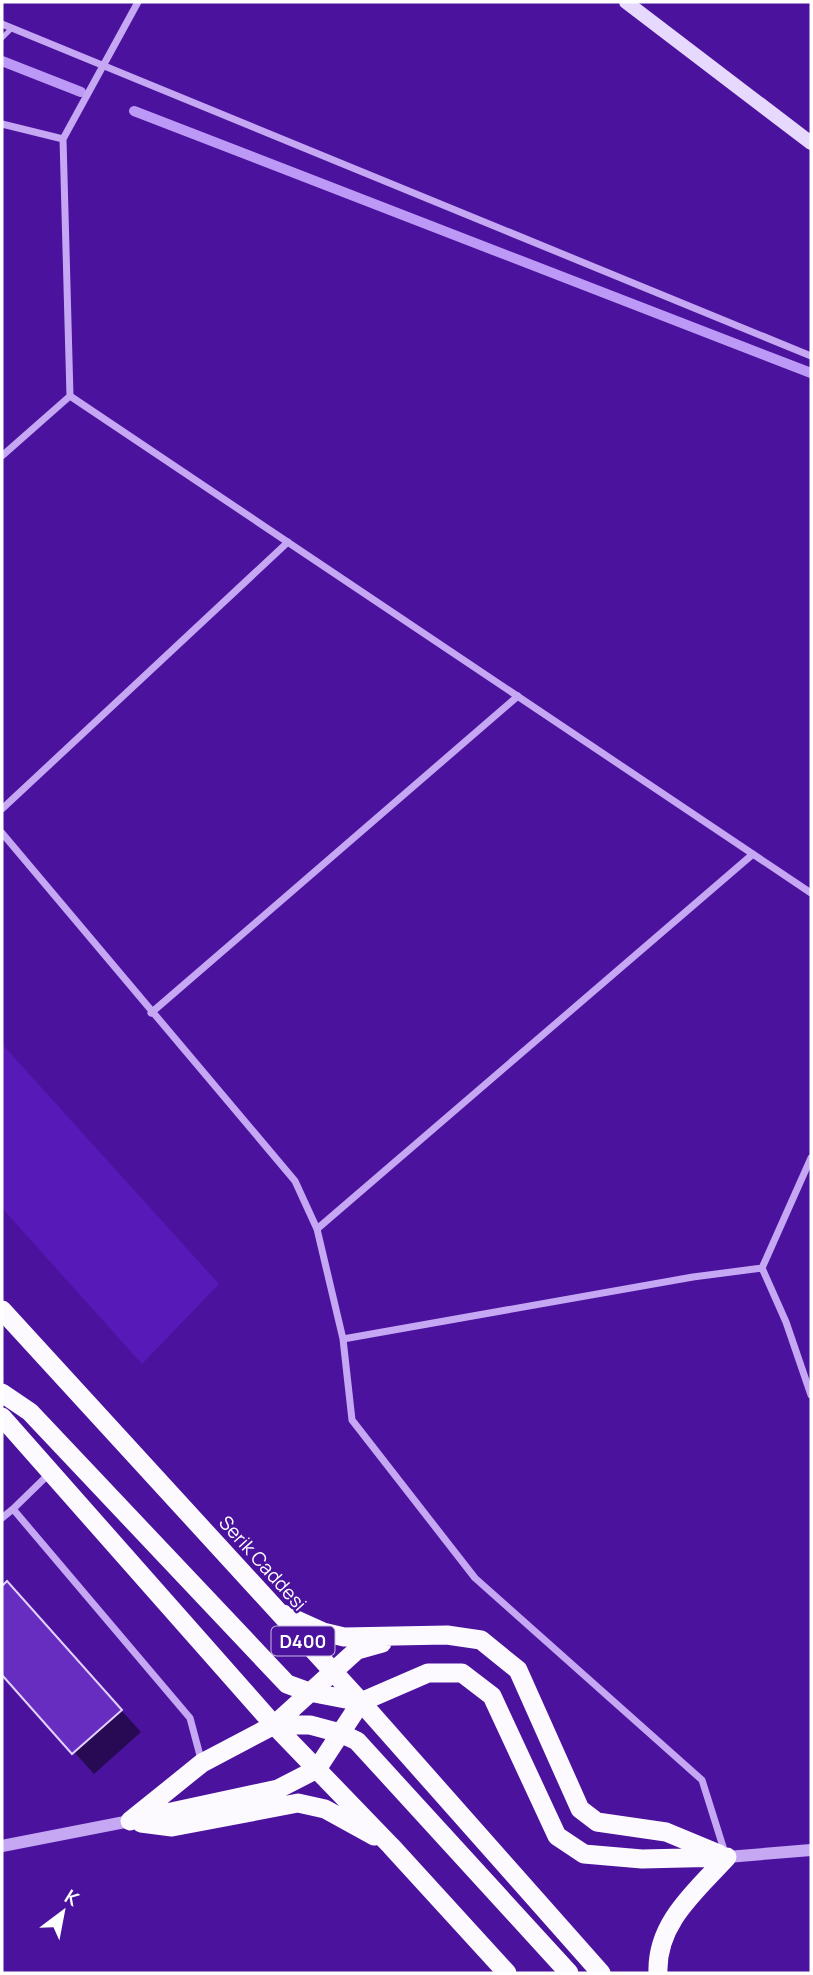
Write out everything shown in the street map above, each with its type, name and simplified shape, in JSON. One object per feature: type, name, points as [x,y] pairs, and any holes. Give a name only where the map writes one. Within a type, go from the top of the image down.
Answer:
[{"type":"highway","name":"Serik Caddesi","points":[[2,1310],[361,1702],[601,1973]]},
{"type":"highway","points":[[2,1393],[30,1412],[96,1479],[265,1664],[287,1684],[309,1692],[361,1702]]},
{"type":"highway","points":[[2,1417],[274,1725],[391,1846],[507,1973]]},
{"type":"highway","points":[[274,1610],[323,1632],[344,1637],[447,1635],[481,1640],[518,1670],[580,1809],[597,1822],[666,1832],[727,1857]]},
{"type":"highway","points":[[130,1821],[202,1763],[274,1725],[357,1650],[407,1637]]},
{"type":"highway","points":[[130,1821],[278,1789],[317,1769],[361,1702],[428,1673],[462,1673],[492,1696],[556,1836],[584,1854],[642,1859],[727,1857]]},
{"type":"highway","points":[[274,1725],[310,1725],[357,1741],[569,1973]]},
{"type":"highway","points":[[130,1821],[172,1827],[298,1803],[325,1809],[391,1846]]},
{"type":"highway","points":[[658,1973],[657,1960],[671,1918],[727,1857]]},
{"type":"main road","points":[[626,2],[811,143]]},
{"type":"street","points":[[70,396],[63,139],[138,2]]},
{"type":"street","points":[[2,24],[811,356]]},
{"type":"street","points":[[2,124],[63,139]]},
{"type":"street","points":[[2,456],[70,396]]},
{"type":"street","points":[[70,396],[811,893]]},
{"type":"street","points":[[2,808],[288,542]]},
{"type":"street","points":[[151,1013],[518,696]]},
{"type":"street","points":[[2,833],[295,1181],[317,1229],[343,1339],[352,1420],[475,1578],[702,1780],[727,1857],[811,1850]]},
{"type":"street","points":[[317,1229],[753,854]]},
{"type":"street","points":[[811,1158],[762,1268],[786,1322],[811,1395]]},
{"type":"street","points":[[343,1339],[693,1277],[762,1268]]},
{"type":"street","points":[[2,1518],[50,1473]]},
{"type":"street","points":[[13,1509],[190,1718],[202,1763]]},
{"type":"street","points":[[2,1846],[130,1821]]},
{"type":"lane","points":[[2,38],[12,28]]},
{"type":"shaded area","points":[[2,1044],[219,1284],[142,1364],[2,1208]]},
{"type":"building","points":[[7,1581],[122,1710],[72,1754],[2,1675],[2,1586]]},
{"type":"waterway","points":[[2,61],[81,92]]},
{"type":"waterway","points":[[134,111],[811,373]]}]
